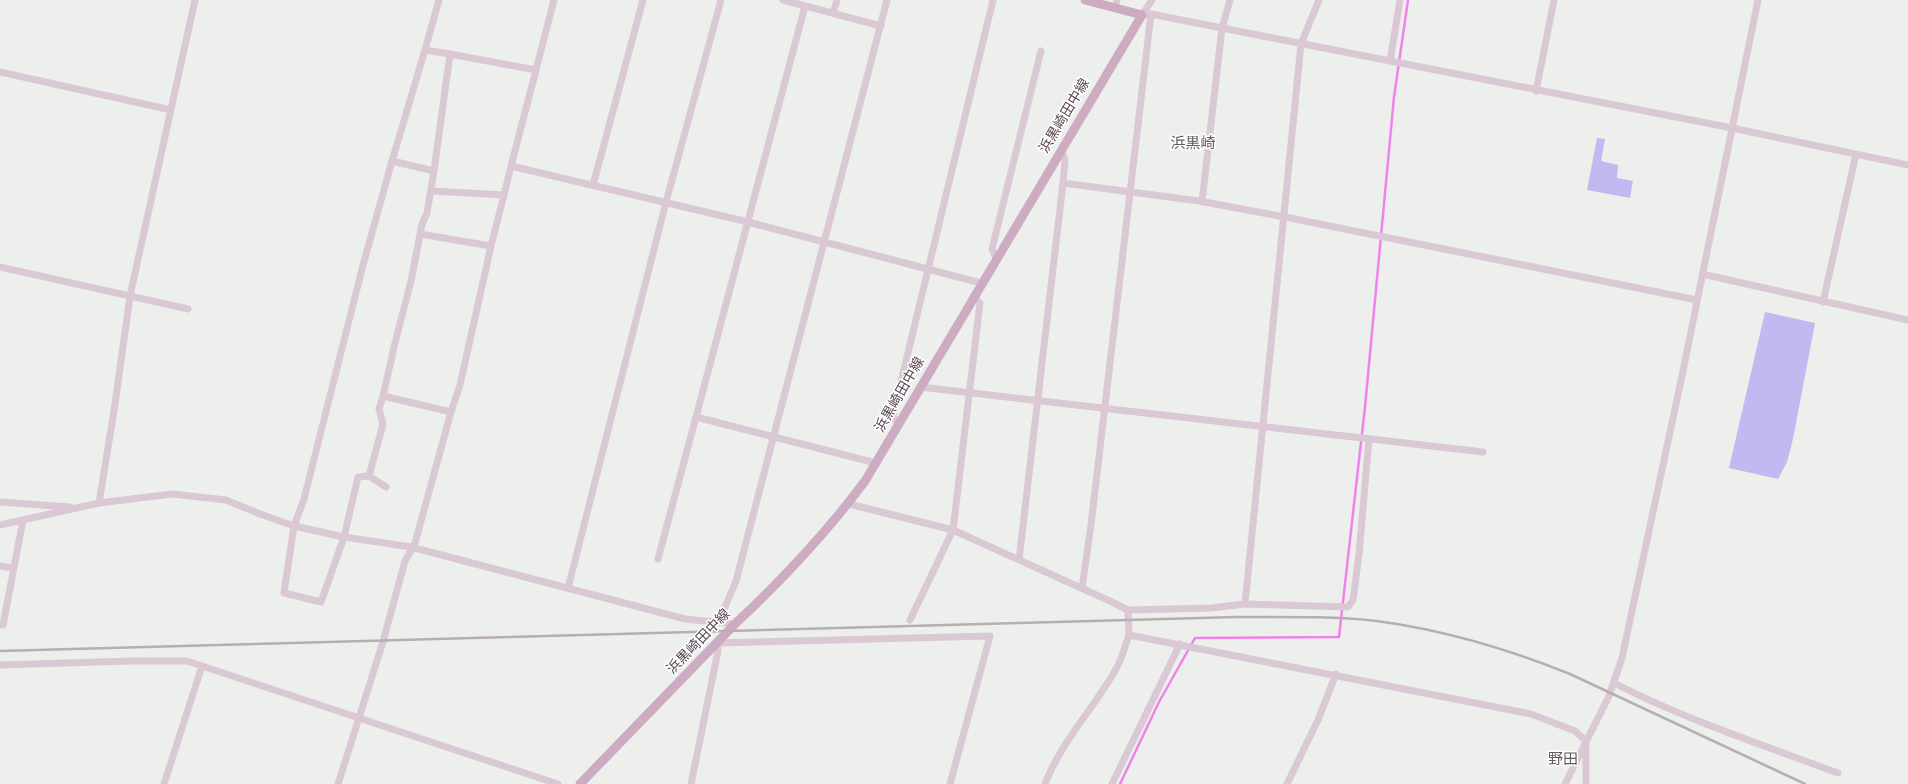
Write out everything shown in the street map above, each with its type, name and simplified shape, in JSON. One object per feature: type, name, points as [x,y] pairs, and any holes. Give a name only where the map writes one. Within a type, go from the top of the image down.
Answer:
[{"type":"main road","points":[[1085,0],[1116,4],[1146,15]]},
{"type":"main road","name":"浜黒崎田中線","points":[[580,784],[767,593],[849,504],[876,463],[1061,150],[1146,15]]},
{"type":"street","points":[[99,504],[130,296],[195,0]]},
{"type":"street","points":[[386,487],[369,476],[358,477],[344,537],[321,602],[284,593],[294,526],[304,499],[363,265],[439,0]]},
{"type":"street","points":[[338,784],[360,717],[405,561],[411,547],[415,543],[460,385],[511,166],[554,0]]},
{"type":"street","points":[[593,185],[643,0]]},
{"type":"street","points":[[568,588],[666,202],[721,0]]},
{"type":"street","points":[[783,0],[881,26]]},
{"type":"street","points":[[833,13],[837,0]]},
{"type":"street","points":[[719,621],[736,580],[887,0]]},
{"type":"street","points":[[898,425],[894,415],[993,0]]},
{"type":"street","points":[[1082,588],[1092,525],[1104,409],[1130,192],[1146,15],[1152,0]]},
{"type":"street","points":[[1202,202],[1222,28],[1230,0]]},
{"type":"street","points":[[1246,604],[1301,44],[1319,0]]},
{"type":"street","points":[[1390,61],[1400,0]]},
{"type":"street","points":[[1536,91],[1554,0]]},
{"type":"street","points":[[1565,784],[1614,684],[1622,658],[1758,0]]},
{"type":"street","points":[[658,559],[805,6]]},
{"type":"street","points":[[1146,15],[1222,28],[1536,91],[1732,128],[1908,165]]},
{"type":"street","points":[[425,50],[536,70]]},
{"type":"street","points":[[996,258],[992,248],[1041,51]]},
{"type":"street","points":[[369,476],[384,424],[379,408],[384,396],[395,343],[412,281],[420,234],[431,190],[450,54]]},
{"type":"street","points":[[0,72],[171,110]]},
{"type":"street","points":[[1019,560],[1063,183],[1065,160],[1061,150]]},
{"type":"street","points":[[1823,302],[1856,154]]},
{"type":"street","points":[[392,161],[434,170]]},
{"type":"street","points":[[511,166],[748,222],[981,283]]},
{"type":"street","points":[[1063,183],[1202,202],[1285,217],[1697,300]]},
{"type":"street","points":[[431,190],[504,195]]},
{"type":"street","points":[[420,234],[492,246]]},
{"type":"street","points":[[0,267],[188,308]]},
{"type":"street","points":[[1702,274],[1908,320]]},
{"type":"street","points":[[910,620],[953,530],[968,393],[980,303],[973,297]]},
{"type":"street","points":[[920,387],[1483,452]]},
{"type":"street","points":[[384,396],[452,412]]},
{"type":"street","points":[[696,417],[876,463]]},
{"type":"street","points":[[849,504],[953,530],[1128,610],[1211,608],[1246,604],[1348,607],[1353,600],[1359,554],[1369,439]]},
{"type":"street","points":[[0,525],[99,504],[172,494],[226,500],[294,526],[344,537],[411,547],[685,618],[735,624]]},
{"type":"street","points":[[0,502],[77,508]]},
{"type":"street","points":[[0,625],[3,625],[23,520]]},
{"type":"street","points":[[0,566],[14,568]]},
{"type":"street","points":[[1044,784],[1052,764],[1071,733],[1088,712],[1117,668],[1129,635],[1128,610]]},
{"type":"street","points":[[1129,635],[1336,674],[1531,714],[1575,731],[1586,741],[1586,784]]},
{"type":"street","points":[[691,784],[718,651],[717,644],[990,636],[950,784]]},
{"type":"street","points":[[1112,784],[1180,644]]},
{"type":"street","points":[[0,665],[130,661],[187,661],[360,717],[558,784]]},
{"type":"street","points":[[164,784],[202,666]]},
{"type":"street","points":[[1287,784],[1318,720],[1336,674]]},
{"type":"street","points":[[1614,684],[1640,697],[1712,726],[1838,773]]},
{"type":"shaded area","points":[[1597,138],[1605,139],[1601,161],[1618,165],[1617,178],[1633,181],[1630,198],[1587,190]]},
{"type":"shaded area","points":[[1765,312],[1815,323],[1793,439],[1787,462],[1778,479],[1729,468]]},
{"type":"waterway","points":[[1120,784],[1159,702],[1195,638],[1339,637],[1365,407],[1394,97],[1408,0]]},
{"type":"railway","points":[[0,651],[1237,617],[1360,619],[1402,625],[1451,635],[1523,656],[1570,674],[1805,784]]},
{"type":"district","name":"浜黒崎","points":[[1193,144]]},
{"type":"district","name":"野田","points":[[1563,760]]}]
